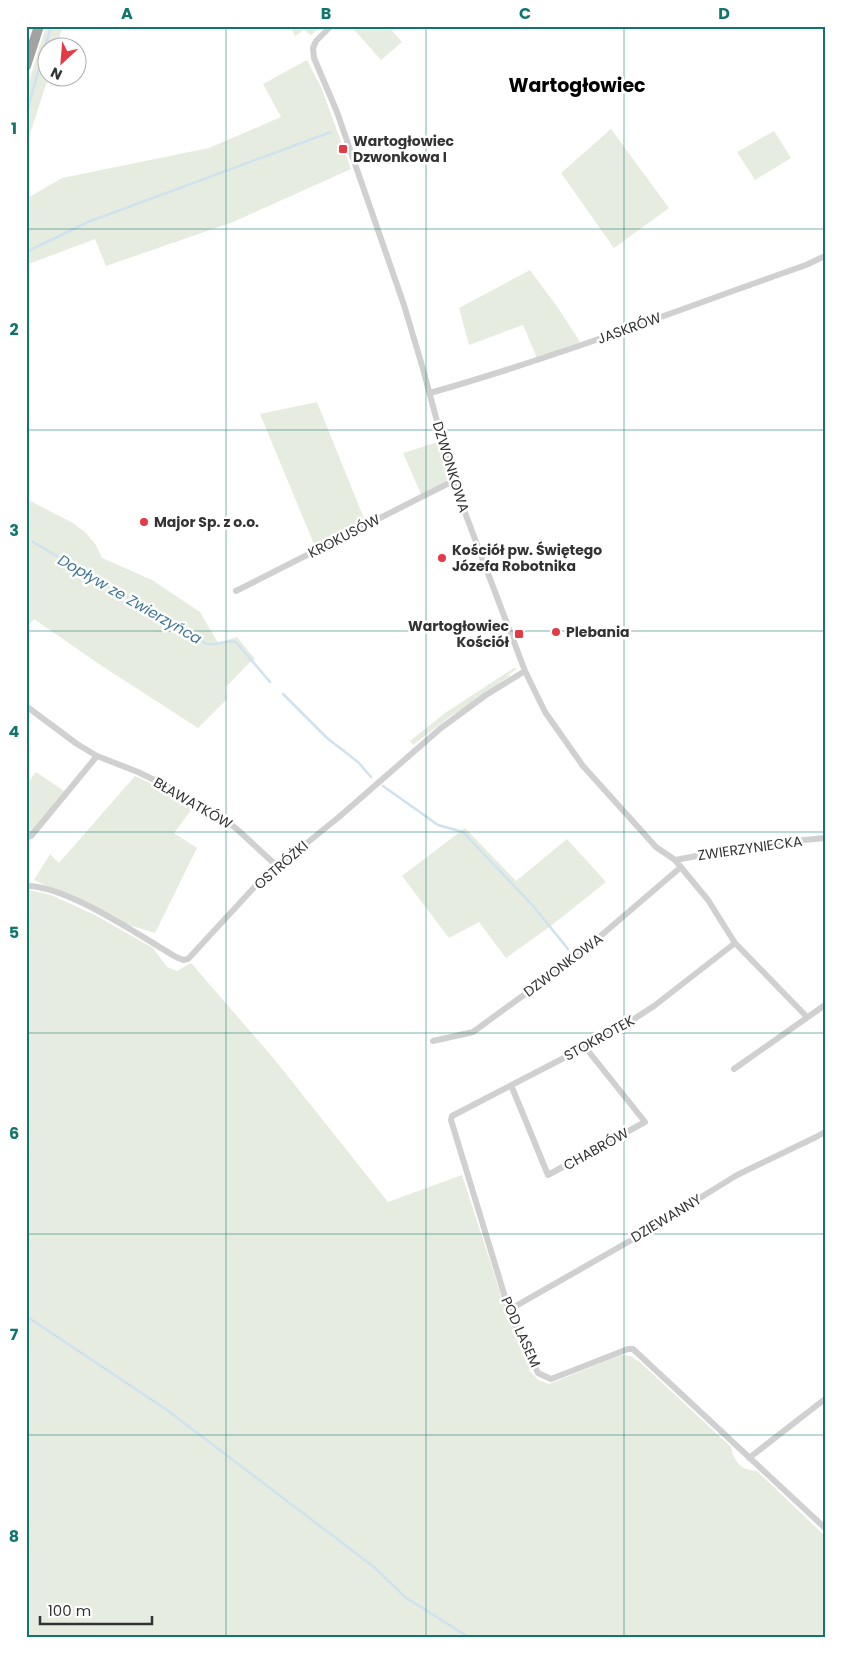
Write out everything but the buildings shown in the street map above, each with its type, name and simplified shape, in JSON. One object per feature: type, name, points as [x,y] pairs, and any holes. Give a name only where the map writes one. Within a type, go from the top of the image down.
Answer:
[{"type":"highway","points":[[26,66],[39,26]]},
{"type":"street","name":"DZWONKOWA","points":[[331,26],[316,41],[313,48],[314,58],[333,101],[359,172],[401,297],[430,393],[453,481],[525,671],[545,712],[583,766],[656,847],[675,860],[708,900],[735,943],[807,1017]]},
{"type":"street","name":"JASKRÓW","points":[[430,393],[588,343],[806,265],[825,256]]},
{"type":"street","name":"KROKUSÓW","points":[[236,591],[453,481]]},
{"type":"street","name":"OSTRÓŻKI","points":[[26,886],[58,892],[105,915],[182,960],[188,959],[260,881],[441,728],[486,695],[525,671]]},
{"type":"street","name":"BŁAWATKÓW","points":[[26,706],[77,744],[97,756],[138,772],[181,793],[220,816],[240,830],[278,867]]},
{"type":"street","points":[[26,838],[32,836],[97,756]]},
{"type":"street","name":"ZWIERZYNIECKA","points":[[675,860],[761,844],[825,838]]},
{"type":"street","name":"DZWONKOWA","points":[[433,1041],[473,1032],[576,957],[681,867]]},
{"type":"street","name":"STOKROTEK","points":[[452,1116],[585,1047],[654,1006],[735,943]]},
{"type":"street","points":[[734,1069],[825,1005]]},
{"type":"street","name":"CHABRÓW","points":[[511,1085],[548,1175],[645,1122],[585,1047]]},
{"type":"street","name":"POD LASEM","points":[[452,1116],[450,1120],[509,1310],[538,1373],[551,1379],[628,1349],[633,1349],[825,1528]]},
{"type":"street","name":"DZIEWANNY","points":[[509,1310],[634,1238],[737,1175],[825,1132]]},
{"type":"street","points":[[749,1458],[825,1399]]},
{"type":"shaded area","points":[[46,26],[63,26],[59,38],[42,38]]},
{"type":"shaded area","points":[[290,26],[322,26],[311,35],[304,30],[295,36]]},
{"type":"shaded area","points":[[351,26],[388,26],[402,42],[381,60]]},
{"type":"shaded area","points":[[38,52],[38,88],[45,88],[26,146],[26,91]]},
{"type":"shaded area","points":[[307,60],[321,87],[351,169],[233,222],[106,266],[95,239],[26,265],[26,199],[62,178],[209,148],[281,117],[263,84]]},
{"type":"shaded area","points":[[611,129],[669,208],[614,248],[561,173]]},
{"type":"shaded area","points":[[774,131],[791,158],[755,180],[737,152]]},
{"type":"shaded area","points":[[530,270],[580,342],[537,358],[523,325],[469,345],[459,308]]},
{"type":"shaded area","points":[[317,402],[365,521],[316,549],[260,414]]},
{"type":"shaded area","points":[[438,442],[448,480],[421,494],[403,453]]},
{"type":"shaded area","points":[[26,499],[73,523],[85,532],[96,545],[102,558],[152,580],[200,612],[218,643],[237,637],[255,659],[226,687],[227,699],[198,728],[102,666],[34,619],[26,629]]},
{"type":"shaded area","points":[[514,668],[517,669],[509,674],[510,676],[448,718],[413,745],[410,741],[445,713]]},
{"type":"shaded area","points":[[36,772],[64,791],[30,833],[26,834],[26,785]]},
{"type":"shaded area","points":[[135,776],[195,805],[174,833],[197,848],[155,933],[129,925],[34,880],[50,854],[59,863]]},
{"type":"shaded area","points":[[465,828],[516,881],[567,839],[606,882],[552,925],[506,958],[479,922],[449,938],[402,876]]},
{"type":"shaded area","points":[[26,891],[51,895],[95,915],[153,948],[167,967],[177,971],[191,963],[275,1060],[388,1202],[462,1175],[506,1310],[528,1359],[529,1370],[538,1380],[549,1384],[621,1355],[631,1356],[641,1363],[731,1447],[734,1457],[740,1465],[757,1471],[825,1536],[825,1638],[26,1638]]},
{"type":"waterway","points":[[26,115],[51,26]]},
{"type":"waterway","points":[[26,252],[88,222],[331,132]]},
{"type":"waterway","name":"Dopływ ze Zwierzyńca","points":[[33,542],[207,644],[236,642],[270,682]]},
{"type":"waterway","name":"Dopływ ze Zwierzyńca","points":[[283,694],[327,738],[358,762],[371,777]]},
{"type":"waterway","name":"Dopływ ze Zwierzyńca","points":[[383,786],[438,825],[463,832],[534,907],[568,949]]},
{"type":"waterway","points":[[26,1316],[167,1410],[374,1567],[405,1597],[470,1638]]},
{"type":"place","name":"Wartogłowiec Dzwonkowa I","points":[[343,149]]},
{"type":"place","name":"Major Sp. z o.o.","points":[[144,522]]},
{"type":"place","name":"Kościół pw. Świętego Józefa Robotnika","points":[[442,558]]},
{"type":"place","name":"Plebania","points":[[556,632]]},
{"type":"place","name":"Wartogłowiec Kościół","points":[[519,634]]},
{"type":"district","name":"Wartogłowiec","points":[[577,85]]}]
